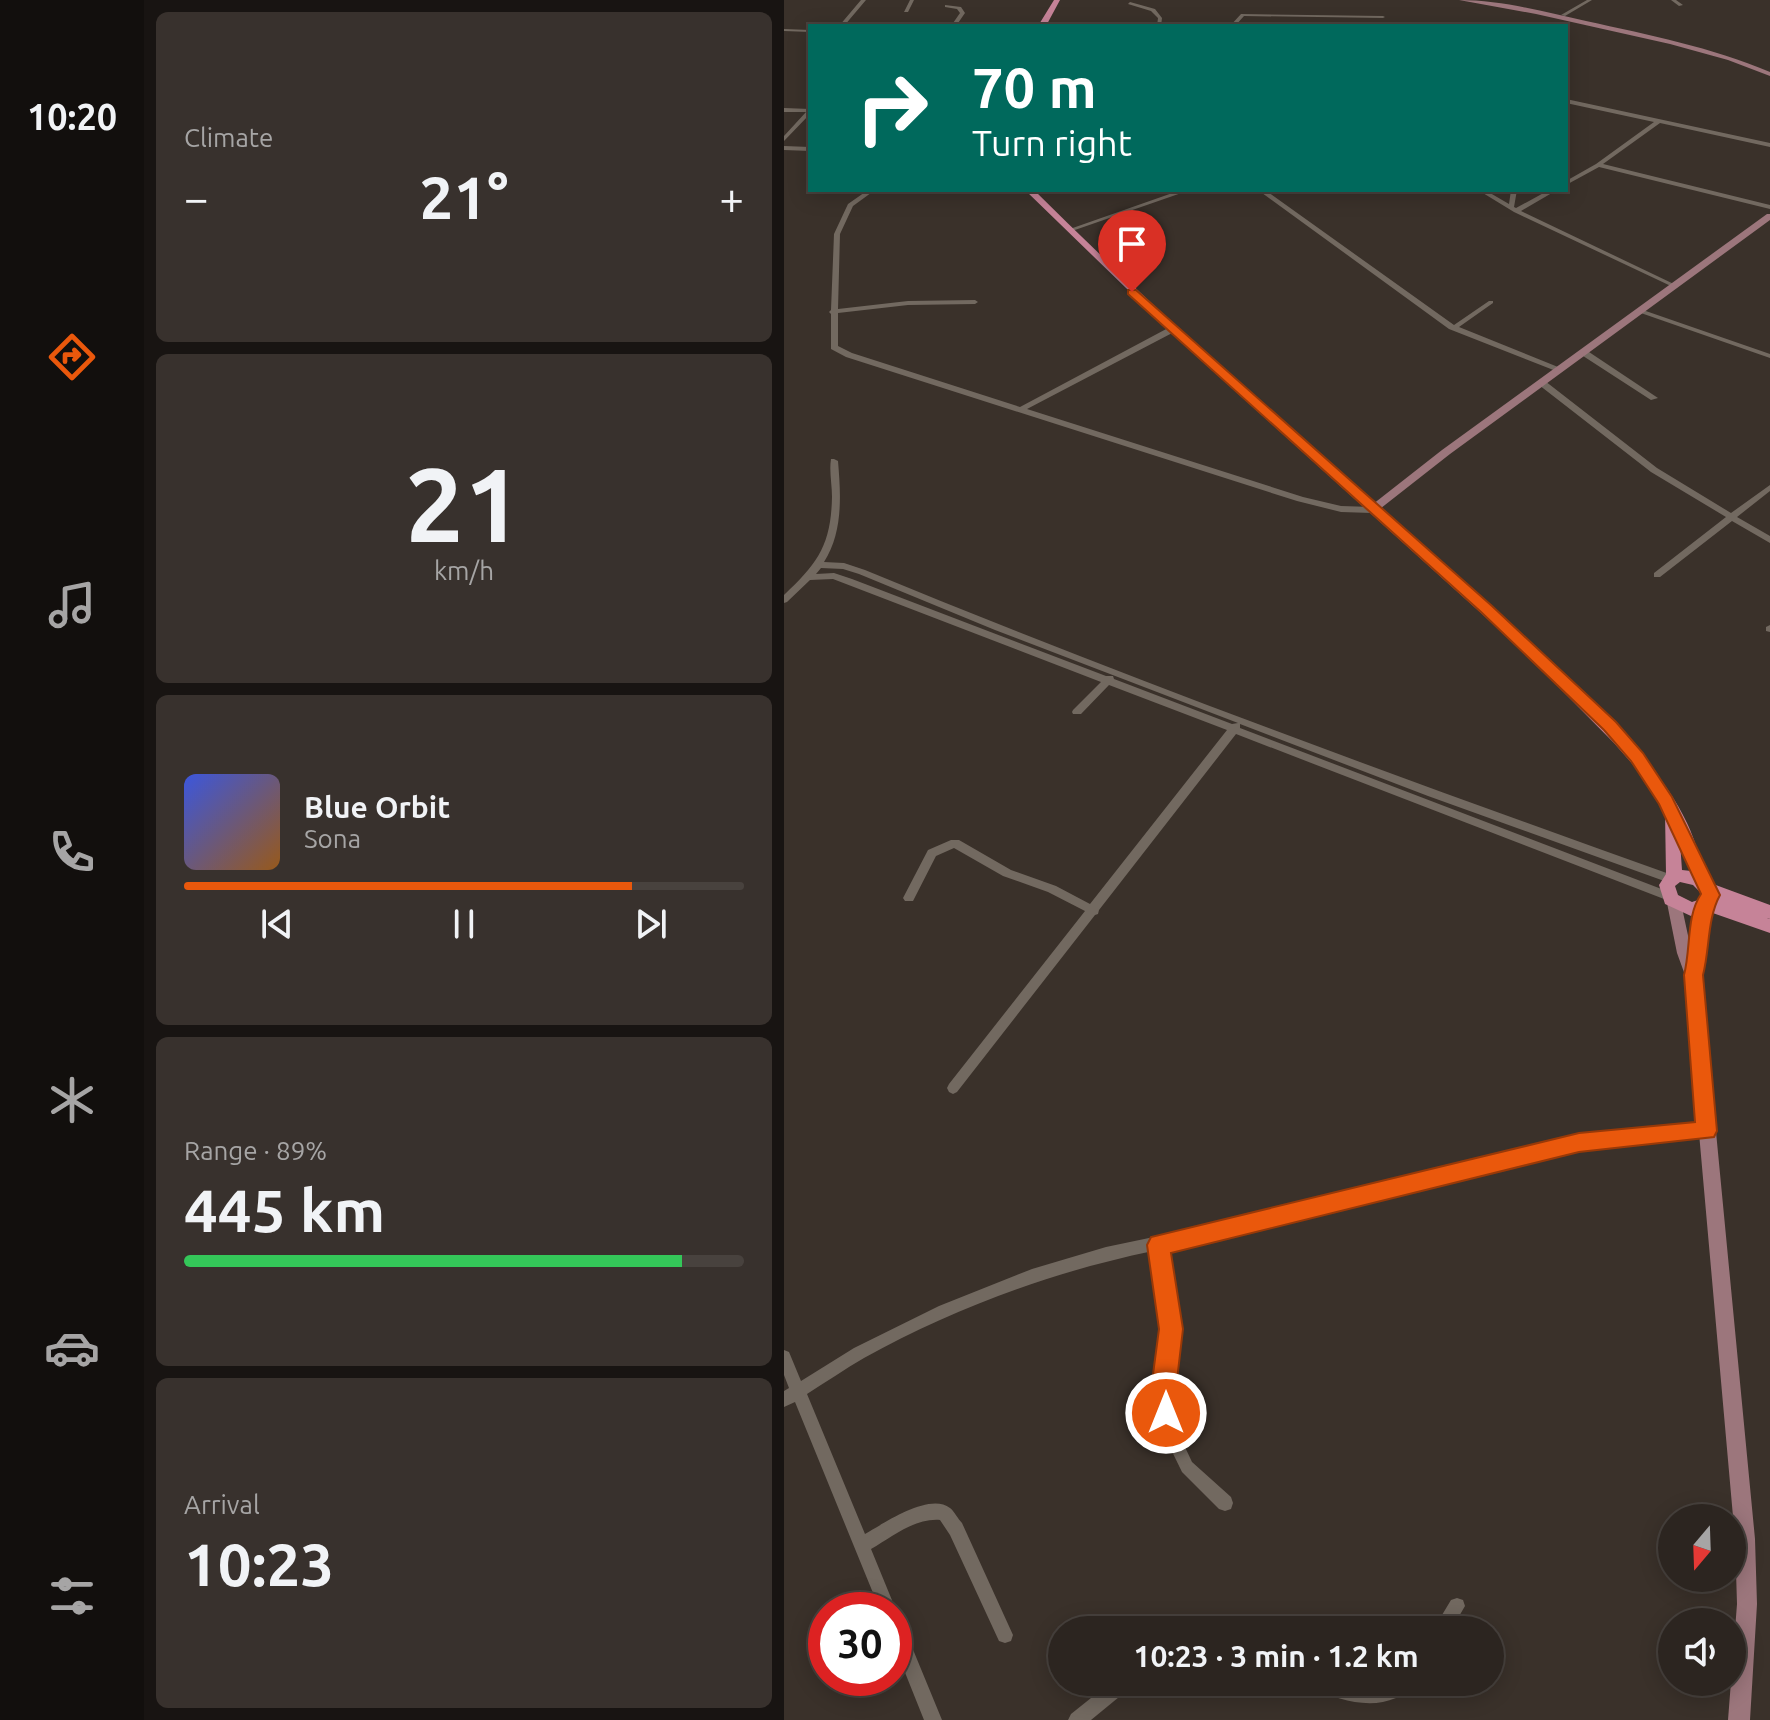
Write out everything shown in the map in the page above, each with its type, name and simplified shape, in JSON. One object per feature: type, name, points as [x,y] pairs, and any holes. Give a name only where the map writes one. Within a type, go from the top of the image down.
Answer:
[{"type":"main road","points":[[1051,24],[1057,0]]},
{"type":"main road","points":[[1044,24],[1065,0]]},
{"type":"main road","points":[[1031,192],[1173,329],[1486,609],[1602,718],[1637,757],[1671,809],[1692,853],[1705,896]]},
{"type":"main road","points":[[1671,809],[1672,889],[1685,908],[1705,896],[1770,912]]},
{"type":"main road","points":[[1672,889],[1688,876],[1705,896],[1770,926]]},
{"type":"street","points":[[906,11],[912,0]]},
{"type":"street","points":[[1462,0],[1510,7],[1679,43],[1770,71]]},
{"type":"street","points":[[1487,0],[1691,43],[1770,71]]},
{"type":"street","points":[[1563,15],[1590,0]]},
{"type":"street","points":[[1673,0],[1681,5]]},
{"type":"street","points":[[843,24],[863,1],[872,3]]},
{"type":"street","points":[[1130,3],[1153,10],[1160,18],[1159,24]]},
{"type":"street","points":[[947,6],[962,11],[963,15],[955,24]]},
{"type":"street","points":[[1234,24],[1243,15],[1383,17]]},
{"type":"street","points":[[784,30],[808,31]]},
{"type":"street","points":[[1568,101],[1770,145]]},
{"type":"street","points":[[784,110],[808,111]]},
{"type":"street","points":[[784,139],[808,113]]},
{"type":"street","points":[[1568,182],[1598,165],[1659,121]]},
{"type":"street","points":[[784,148],[808,149]]},
{"type":"street","points":[[1598,165],[1770,207]]},
{"type":"street","points":[[869,192],[850,205],[841,219],[834,260],[833,344],[843,353],[1300,499],[1341,509],[1372,510],[1770,216]]},
{"type":"street","points":[[1070,230],[1181,192]]},
{"type":"street","points":[[1264,192],[1454,328],[1559,369]]},
{"type":"street","points":[[1484,192],[1514,210],[1675,286]]},
{"type":"street","points":[[1514,192],[1514,210]]},
{"type":"street","points":[[1514,210],[1550,192]]},
{"type":"street","points":[[833,312],[908,303],[975,302]]},
{"type":"street","points":[[1454,328],[1491,302]]},
{"type":"street","points":[[1640,311],[1770,356]]},
{"type":"street","points":[[1022,409],[1173,329]]},
{"type":"street","points":[[1583,352],[1654,398]]},
{"type":"street","points":[[1542,383],[1654,470],[1770,540]]},
{"type":"street","points":[[784,600],[819,565],[828,548],[837,494],[834,461]]},
{"type":"street","points":[[1657,575],[1770,487]]},
{"type":"street","points":[[819,565],[844,566],[1150,698],[1672,889]]},
{"type":"street","points":[[808,577],[834,576],[1116,671],[1672,889]]},
{"type":"street","points":[[1077,712],[1116,671]]},
{"type":"street","points":[[1150,698],[1159,688]]},
{"type":"street","points":[[953,1088],[1241,719]]},
{"type":"street","points":[[909,898],[932,853],[955,843],[1007,873],[1052,889],[1094,911]]},
{"type":"street","points":[[1672,889],[1684,953],[1693,975],[1745,1539],[1747,1604],[1739,1720]]},
{"type":"street","points":[[1693,975],[1699,955],[1705,896]]},
{"type":"street","points":[[784,1400],[859,1353],[980,1295],[1106,1254],[1159,1245],[1579,1143],[1706,1131]]},
{"type":"street","points":[[1159,1245],[1171,1329],[1163,1397],[1169,1429],[1187,1467],[1225,1503]]},
{"type":"street","points":[[784,1357],[881,1592]]},
{"type":"street","points":[[862,1545],[918,1515],[931,1510],[944,1513],[956,1529],[1005,1635]]},
{"type":"street","points":[[1450,1616],[1457,1606]]},
{"type":"street","points":[[912,1668],[933,1720]]},
{"type":"street","points":[[1077,1720],[1107,1696]]},
{"type":"route","points":[[1132,292],[1372,510],[1439,566],[1610,726],[1637,757],[1666,801],[1711,895],[1702,907],[1699,955],[1693,975],[1706,1131],[1579,1143],[1159,1245],[1171,1329],[1163,1397],[1166,1413]]}]
